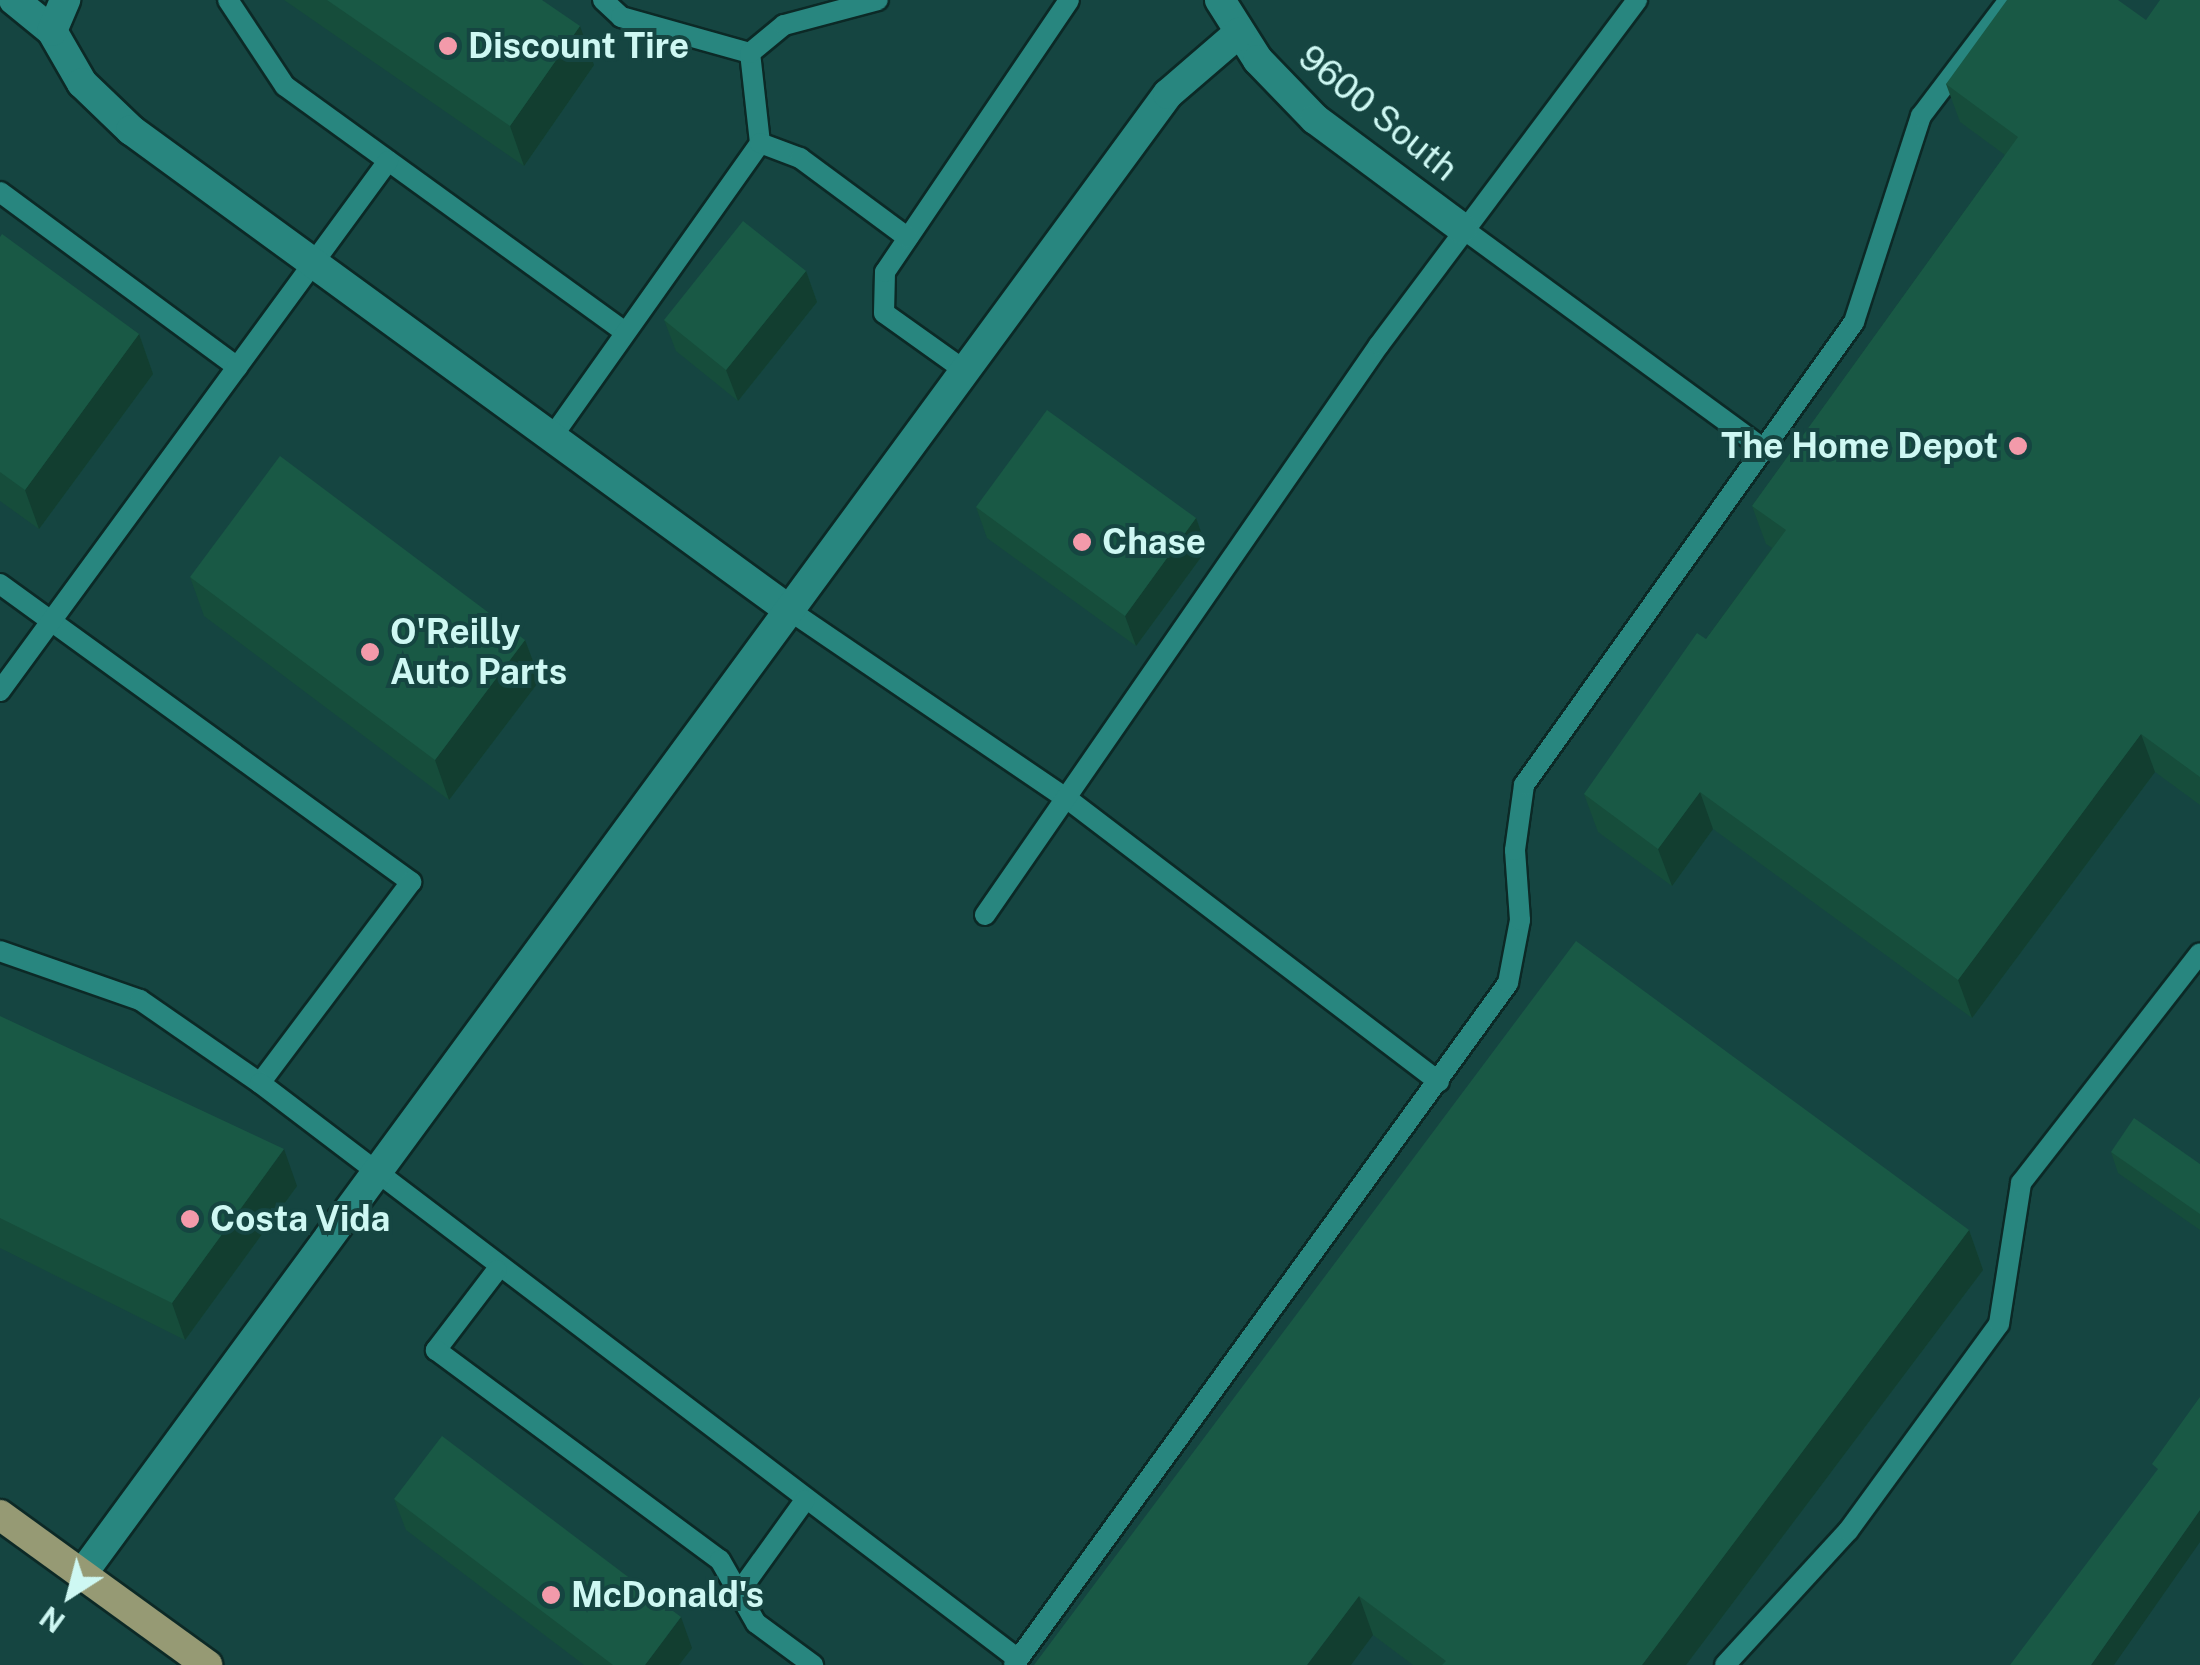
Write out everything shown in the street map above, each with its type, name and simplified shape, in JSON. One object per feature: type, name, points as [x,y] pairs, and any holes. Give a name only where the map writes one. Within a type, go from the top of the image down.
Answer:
[{"type":"main road","points":[[0,1515],[207,1665]]},
{"type":"street","points":[[14,0],[52,30],[105,108],[789,610]]},
{"type":"street","points":[[52,30],[64,0]]},
{"type":"street","name":"9600 South","points":[[1220,0],[1239,33],[1315,119],[1462,228]]},
{"type":"street","points":[[82,1574],[1168,94],[1239,33]]},
{"type":"lane","points":[[228,0],[284,86],[624,330]]},
{"type":"lane","points":[[603,0],[621,17],[750,53]]},
{"type":"lane","points":[[750,53],[784,25],[878,0]]},
{"type":"lane","points":[[964,370],[884,313],[884,272],[1069,0]]},
{"type":"lane","points":[[985,915],[1462,228],[1637,0]]},
{"type":"lane","points":[[0,951],[140,1000],[260,1082],[372,1177],[806,1500],[1016,1662],[1508,983],[1520,920],[1515,850],[1524,785],[1761,447],[1854,322],[1920,116],[2008,0]]},
{"type":"lane","points":[[552,437],[624,330],[760,143],[750,53]]},
{"type":"lane","points":[[760,143],[800,158],[908,238]]},
{"type":"lane","points":[[0,692],[388,161]]},
{"type":"lane","points":[[0,192],[237,368]]},
{"type":"lane","points":[[1462,228],[1761,447]]},
{"type":"lane","points":[[0,584],[53,618],[412,882],[260,1082]]},
{"type":"lane","points":[[789,610],[1068,800],[1439,1082]]},
{"type":"lane","points":[[1724,1665],[1848,1532],[1999,1324],[2021,1183],[2200,953]]},
{"type":"lane","points":[[496,1270],[436,1350],[720,1560],[756,1623],[814,1665]]},
{"type":"lane","points":[[738,1592],[806,1500]]},
{"type":"building","points":[[327,0],[542,0],[580,26],[510,126]]},
{"type":"building","name":"The Home Depot","points":[[2007,0],[2118,0],[2146,20],[2160,0],[2200,0],[2200,777],[2141,734],[1958,980],[1700,792],[1658,849],[1584,794],[1697,633],[1706,639],[1786,530],[1752,506],[2018,137],[1946,84]]},
{"type":"building","points":[[743,221],[806,271],[726,370],[664,320]]},
{"type":"building","points":[[2,234],[139,334],[25,490],[0,472]]},
{"type":"building","points":[[1047,410],[1196,518],[1125,616],[976,507]]},
{"type":"building","points":[[280,456],[525,640],[435,760],[190,577]]},
{"type":"building","points":[[1576,941],[1969,1230],[1642,1665],[1442,1665],[1446,1661],[1359,1596],[1307,1665],[1034,1665]]},
{"type":"building","points":[[0,1016],[284,1149],[172,1303],[0,1218]]},
{"type":"building","points":[[2134,1118],[2200,1164],[2200,1214],[2111,1152]]},
{"type":"building","points":[[2200,1397],[2200,1510],[2091,1665],[2010,1665],[2158,1469],[2152,1464]]},
{"type":"building","points":[[442,1436],[681,1617],[645,1665],[613,1665],[394,1499]]},
{"type":"place","name":"Discount Tire","points":[[448,46]]},
{"type":"place","name":"The Home Depot","points":[[2018,446]]},
{"type":"place","name":"Chase","points":[[1082,542]]},
{"type":"place","name":"O'Reilly Auto Parts","points":[[370,652]]},
{"type":"place","name":"Costa Vida","points":[[190,1219]]},
{"type":"place","name":"McDonald's","points":[[551,1595]]}]
